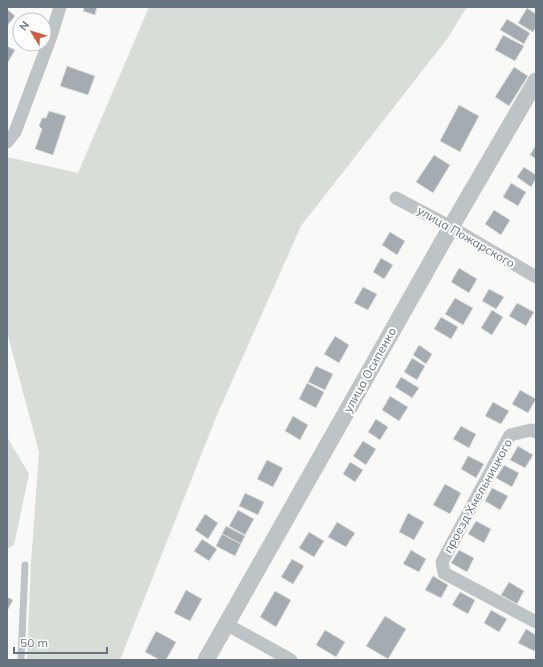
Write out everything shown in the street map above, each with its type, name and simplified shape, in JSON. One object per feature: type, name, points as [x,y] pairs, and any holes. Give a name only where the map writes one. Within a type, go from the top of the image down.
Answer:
[{"type":"street","points":[[7,142],[15,132],[51,36],[60,7]]},
{"type":"street","name":"улица Осипенко","points":[[206,660],[450,227],[536,81]]},
{"type":"street","name":"улица Пожарского","points":[[396,198],[450,227],[536,277]]},
{"type":"street","name":"проезд Хмельницкого","points":[[536,432],[531,430],[510,435],[442,562],[444,573],[536,622]]},
{"type":"street","points":[[226,624],[291,660]]},
{"type":"lane","points":[[21,660],[25,565]]},
{"type":"shaded area","points":[[149,7],[467,7],[447,39],[301,226],[217,415],[120,660],[27,660],[31,563],[39,452],[7,332],[7,157],[78,173]]},
{"type":"shaded area","points":[[7,437],[29,474],[14,545],[7,549]]},
{"type":"building","points":[[84,7],[97,7],[95,15],[83,11]]},
{"type":"building","points":[[527,8],[536,14],[536,27],[533,32],[518,23]]},
{"type":"building","points":[[7,9],[12,13],[12,20],[7,26]]},
{"type":"building","points":[[507,19],[530,33],[524,44],[500,30]]},
{"type":"building","points":[[503,35],[524,46],[515,61],[495,50]]},
{"type":"building","points":[[7,46],[12,48],[12,52],[14,52],[7,64]]},
{"type":"building","points":[[67,66],[95,76],[88,95],[60,86]]},
{"type":"building","points":[[514,67],[528,76],[509,106],[495,97]]},
{"type":"building","points":[[459,105],[479,116],[460,152],[440,141]]},
{"type":"building","points":[[49,111],[66,116],[53,155],[35,149],[42,129],[39,126],[42,118],[46,118]]},
{"type":"building","points":[[536,145],[536,159],[530,155]]},
{"type":"building","points":[[434,155],[450,165],[433,193],[416,182]]},
{"type":"building","points":[[524,167],[536,175],[536,179],[531,187],[517,177]]},
{"type":"building","points":[[511,183],[526,192],[518,206],[503,197]]},
{"type":"building","points":[[494,210],[510,220],[501,235],[485,224]]},
{"type":"building","points":[[390,232],[405,241],[397,255],[382,245]]},
{"type":"building","points":[[381,258],[393,265],[384,279],[373,272]]},
{"type":"building","points":[[459,268],[477,279],[469,293],[451,282]]},
{"type":"building","points":[[363,287],[377,294],[368,310],[354,303]]},
{"type":"building","points":[[489,289],[504,297],[496,309],[482,301]]},
{"type":"building","points":[[455,298],[473,308],[463,325],[445,314]]},
{"type":"building","points":[[517,303],[534,312],[526,326],[509,316]]},
{"type":"building","points":[[492,310],[503,317],[492,335],[481,328]]},
{"type":"building","points":[[441,317],[458,327],[451,339],[434,329]]},
{"type":"building","points":[[335,336],[349,345],[339,363],[324,354]]},
{"type":"building","points":[[419,345],[432,354],[426,364],[413,355]]},
{"type":"building","points":[[412,358],[425,366],[417,380],[404,372]]},
{"type":"building","points":[[316,366],[333,374],[325,390],[308,382]]},
{"type":"building","points":[[401,377],[419,388],[412,398],[395,387]]},
{"type":"building","points":[[307,383],[324,392],[316,408],[299,399]]},
{"type":"building","points":[[520,390],[536,399],[528,413],[512,404]]},
{"type":"building","points":[[390,396],[408,407],[399,421],[382,410]]},
{"type":"building","points":[[493,402],[509,411],[501,424],[485,416]]},
{"type":"building","points":[[293,416],[308,425],[300,440],[285,431]]},
{"type":"building","points":[[376,419],[388,427],[380,440],[368,432]]},
{"type":"building","points":[[461,426],[476,434],[469,448],[453,439]]},
{"type":"building","points":[[363,441],[376,449],[366,465],[353,456]]},
{"type":"building","points":[[518,446],[533,455],[525,468],[510,460]]},
{"type":"building","points":[[468,456],[484,464],[476,478],[461,469]]},
{"type":"building","points":[[267,460],[283,468],[273,487],[257,479]]},
{"type":"building","points":[[350,462],[363,470],[355,482],[343,474]]},
{"type":"building","points":[[504,465],[519,473],[512,487],[496,478]]},
{"type":"building","points":[[445,484],[461,493],[450,514],[433,505]]},
{"type":"building","points":[[492,488],[508,496],[500,510],[485,501]]},
{"type":"building","points":[[245,493],[264,502],[258,515],[239,506]]},
{"type":"building","points":[[238,510],[254,519],[245,535],[229,526]]},
{"type":"building","points":[[408,513],[424,522],[414,540],[399,532]]},
{"type":"building","points":[[205,514],[218,523],[208,539],[195,530]]},
{"type":"building","points":[[476,521],[491,529],[484,543],[468,534]]},
{"type":"building","points":[[337,522],[355,533],[346,547],[328,537]]},
{"type":"building","points":[[226,526],[245,536],[241,544],[222,534]]},
{"type":"building","points":[[309,532],[324,541],[314,557],[299,548]]},
{"type":"building","points":[[222,534],[241,544],[235,556],[216,546]]},
{"type":"building","points":[[202,539],[217,549],[209,561],[194,551]]},
{"type":"building","points":[[411,550],[426,559],[419,572],[403,564]]},
{"type":"building","points":[[459,550],[474,558],[467,572],[451,563]]},
{"type":"building","points":[[292,559],[304,566],[293,584],[281,577]]},
{"type":"building","points":[[433,576],[448,585],[441,598],[425,590]]},
{"type":"building","points":[[509,582],[524,591],[517,604],[501,595]]},
{"type":"building","points":[[186,590],[202,599],[190,621],[174,613]]},
{"type":"building","points":[[275,591],[291,600],[276,627],[260,617]]},
{"type":"building","points":[[460,592],[475,600],[468,614],[452,605]]},
{"type":"building","points":[[7,597],[13,600],[7,611]]},
{"type":"building","points":[[491,610],[507,619],[499,632],[484,623]]},
{"type":"building","points":[[385,616],[406,629],[388,659],[366,646]]},
{"type":"building","points":[[526,629],[536,635],[536,648],[534,651],[518,643]]},
{"type":"building","points":[[325,630],[345,642],[336,657],[316,645]]},
{"type":"building","points":[[156,631],[176,642],[166,660],[160,660],[145,652]]}]
